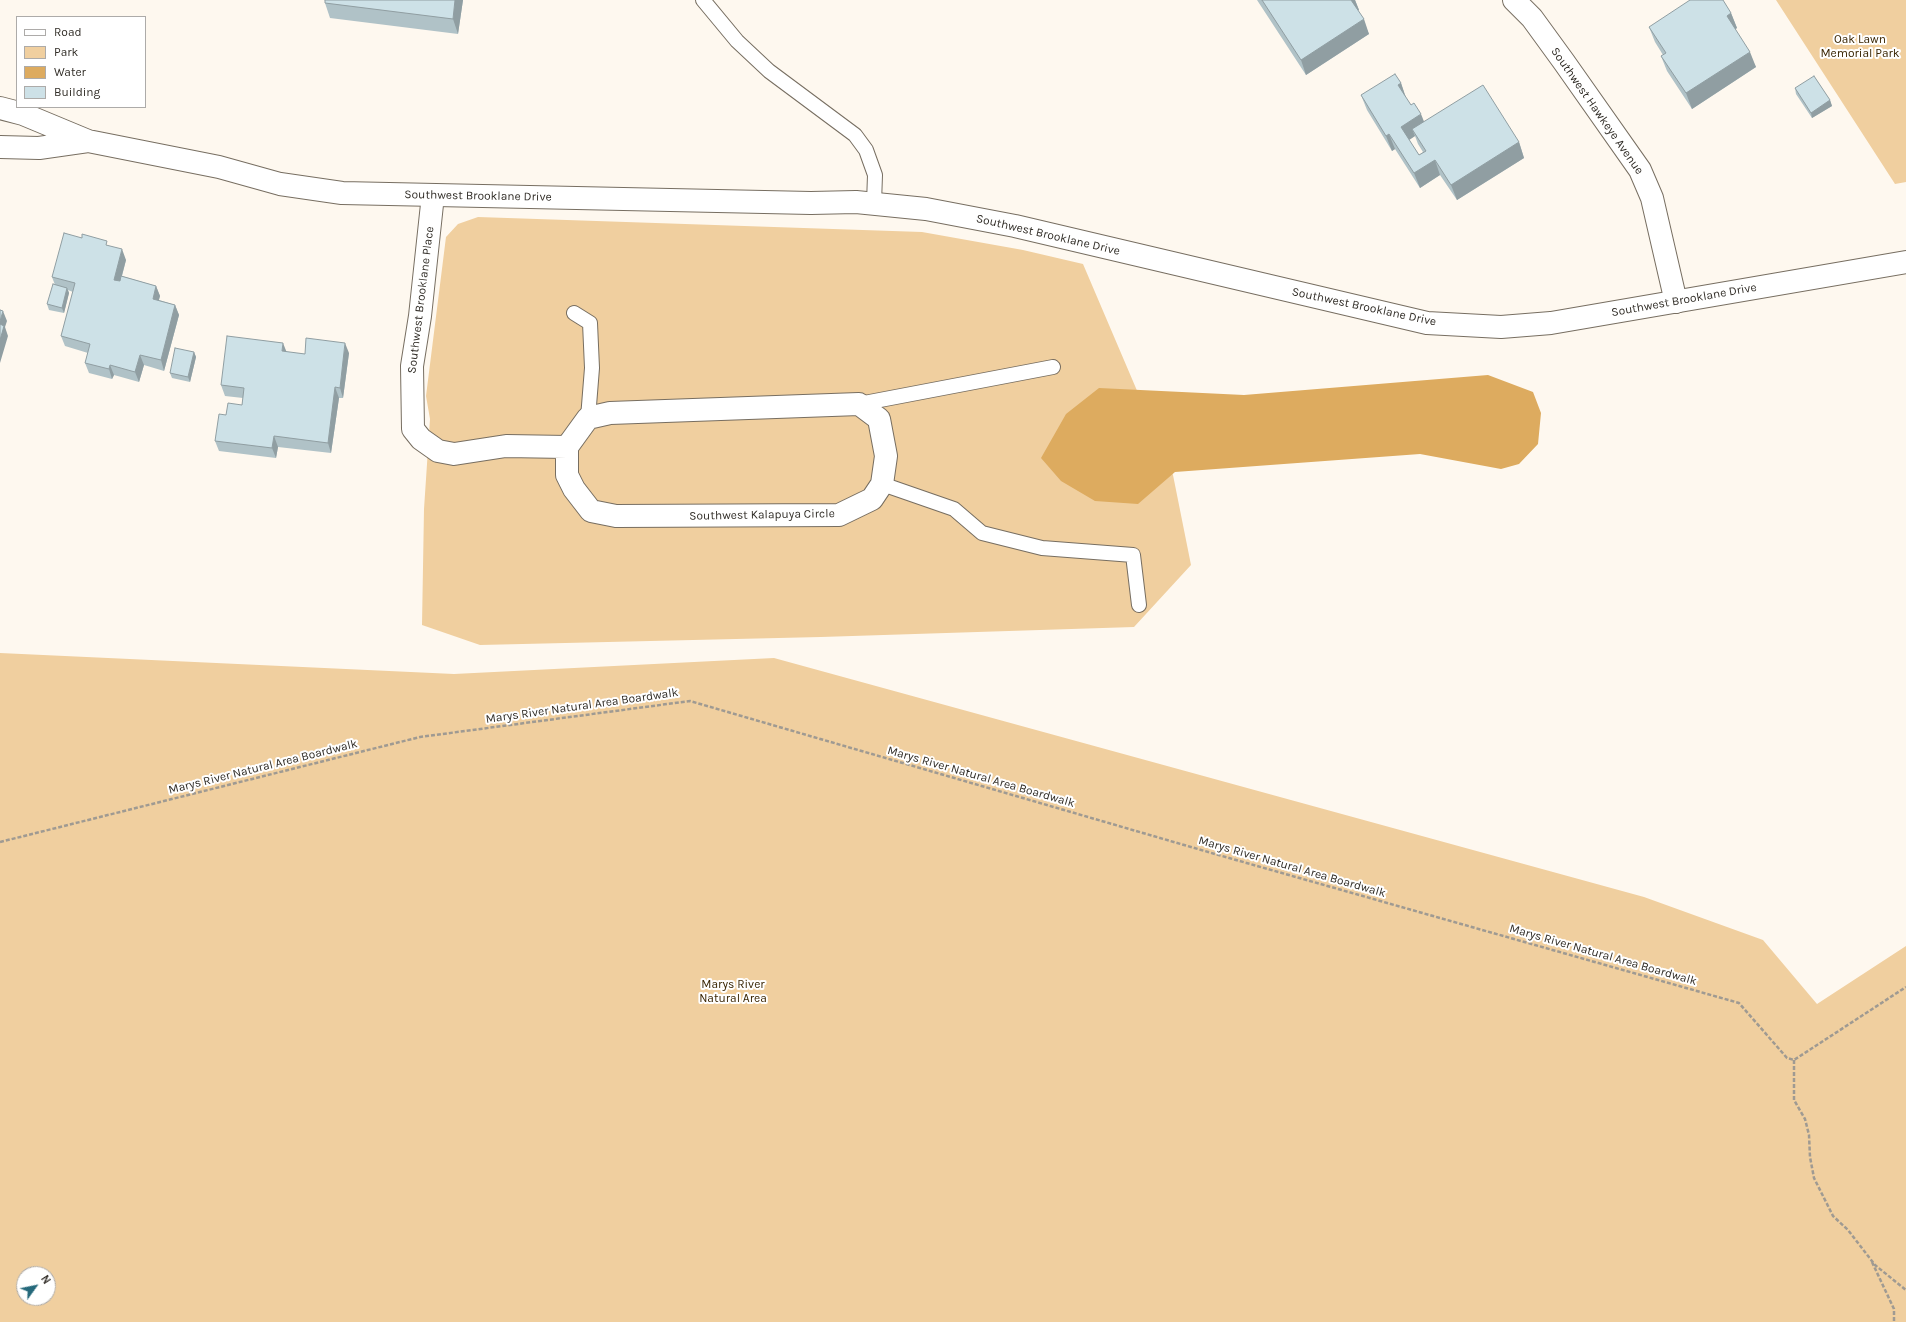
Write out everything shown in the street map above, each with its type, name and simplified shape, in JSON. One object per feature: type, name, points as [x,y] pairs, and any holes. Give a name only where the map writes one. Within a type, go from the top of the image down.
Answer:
[{"type":"street","name":"Southwest Hawkeye Avenue","points":[[1514,0],[1532,18],[1640,170],[1652,198],[1676,302]]},
{"type":"street","name":"Southwest Brooklane Drive","points":[[0,108],[23,114],[88,141],[219,167],[280,184],[342,193],[874,203],[926,209],[1015,226],[1427,323],[1500,327],[1551,323],[1906,262]]},
{"type":"street","name":"Southwest Brooklane Drive","points":[[0,147],[39,148],[88,141]]},
{"type":"street","name":"Southwest Brooklane Place","points":[[434,195],[420,316],[412,366],[413,429],[421,439],[438,451],[454,454],[506,446],[567,447]]},
{"type":"street","points":[[567,447],[588,418],[610,413],[859,404]]},
{"type":"street","name":"Southwest Kalapuya Circle","points":[[567,447],[567,475],[574,489],[591,511],[616,516],[839,515],[872,499],[882,484],[886,456],[879,419],[859,404]]},
{"type":"lane","points":[[703,0],[737,40],[769,71],[855,135],[866,150],[875,175],[874,203]]},
{"type":"lane","points":[[574,313],[590,323],[592,368],[588,418]]},
{"type":"lane","points":[[859,404],[1053,367]]},
{"type":"lane","points":[[882,484],[954,508],[982,533],[1042,548],[1133,555],[1139,605]]},
{"type":"path","name":"Marys River Natural Area Boardwalk","points":[[0,842],[420,737],[690,701],[1222,857],[1739,1003],[1787,1058],[1794,1060]]},
{"type":"path","points":[[1906,987],[1794,1060],[1794,1100],[1805,1119],[1809,1135],[1810,1158],[1814,1178],[1833,1216],[1848,1230],[1876,1265],[1906,1290]]},
{"type":"path","points":[[1870,1258],[1894,1309],[1894,1322]]},
{"type":"green space","name":"Oak Lawn Memorial Park","points":[[1776,0],[1906,0],[1906,182],[1895,184]]},
{"type":"green space","points":[[478,217],[922,232],[1023,250],[1083,264],[1173,475],[1191,565],[1134,627],[821,637],[480,645],[422,625],[424,509],[430,419],[426,396],[446,237],[458,224]]},
{"type":"green space","name":"Marys River Natural Area","points":[[0,653],[454,674],[774,658],[1644,897],[1763,940],[1817,1004],[1906,946],[1906,1322],[0,1322]]},
{"type":"water","points":[[1488,375],[1533,392],[1541,413],[1538,444],[1519,464],[1501,469],[1420,454],[1175,472],[1138,504],[1095,501],[1061,481],[1041,458],[1066,414],[1099,388],[1244,395]]},
{"type":"building","points":[[325,0],[455,0],[453,19],[325,3]]},
{"type":"building","points":[[1262,0],[1351,0],[1364,19],[1301,60]]},
{"type":"building","points":[[1690,0],[1723,0],[1731,13],[1727,16],[1750,52],[1686,93],[1661,56],[1666,53],[1649,27]]},
{"type":"building","points":[[1395,74],[1401,83],[1398,85],[1411,105],[1414,103],[1421,114],[1401,127],[1419,155],[1426,151],[1412,129],[1483,85],[1519,142],[1451,185],[1435,160],[1414,173],[1389,134],[1386,136],[1361,95]]},
{"type":"building","points":[[1814,76],[1830,100],[1811,113],[1795,88]]},
{"type":"building","points":[[64,233],[82,238],[82,234],[107,241],[106,245],[122,249],[114,280],[120,281],[121,276],[156,286],[153,299],[175,305],[161,360],[140,355],[135,372],[110,365],[109,369],[85,363],[90,344],[61,336],[75,283],[52,277]]},
{"type":"building","points":[[53,284],[67,288],[62,308],[47,304]]},
{"type":"building","points":[[0,310],[3,311],[0,321]]},
{"type":"building","points":[[0,324],[4,326],[0,340]]},
{"type":"building","points":[[227,336],[283,343],[282,351],[305,354],[306,338],[345,343],[340,388],[335,387],[328,443],[274,436],[272,448],[215,441],[219,414],[226,415],[228,403],[242,405],[244,388],[221,385]]},
{"type":"building","points":[[175,348],[194,352],[188,377],[170,373]]}]
